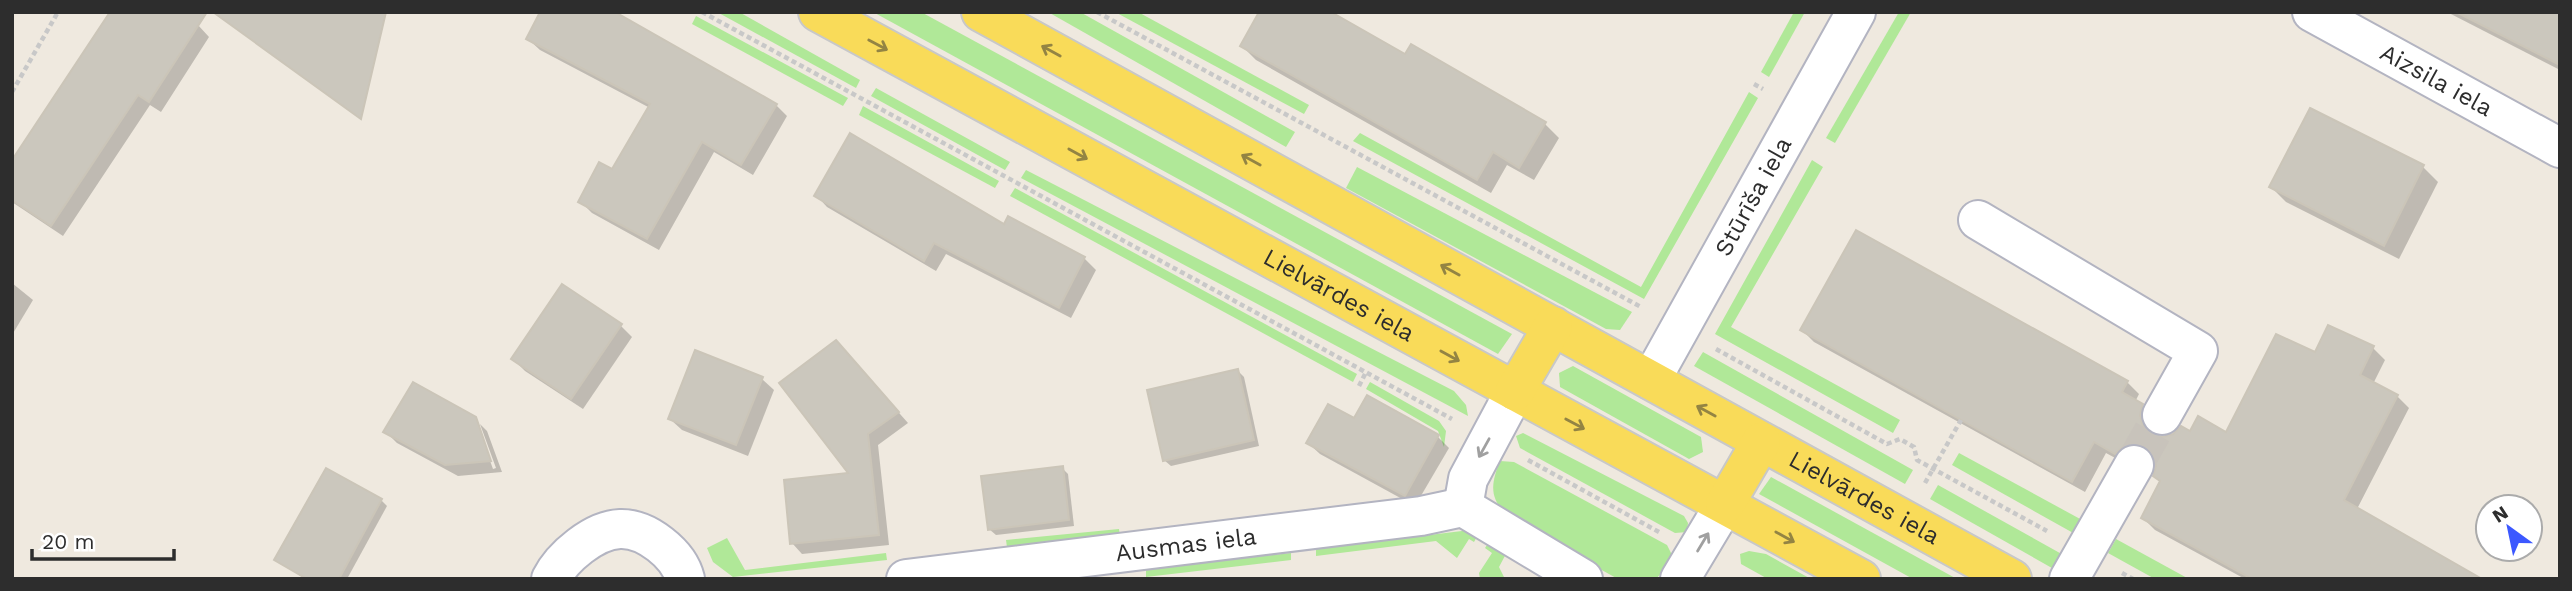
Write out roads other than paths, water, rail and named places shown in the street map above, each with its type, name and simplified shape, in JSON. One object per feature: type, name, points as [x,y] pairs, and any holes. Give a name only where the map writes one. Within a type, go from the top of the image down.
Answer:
[{"type":"main road","name":"Lielvārdes iela","points":[[818,12],[1861,579]]},
{"type":"main road","name":"Lielvārdes iela","points":[[981,12],[2012,579]]},
{"type":"main road","points":[[1515,391],[1553,326]]},
{"type":"main road","points":[[1725,504],[1761,442]]},
{"type":"street","name":"Stūrīša iela","points":[[1651,380],[1856,12]]},
{"type":"street","name":"Aizsila iela","points":[[2312,12],[2560,148]]},
{"type":"street","points":[[1978,220],[2198,351],[2162,415]]},
{"type":"street","points":[[1515,391],[1468,479],[1462,507],[1569,575]]},
{"type":"street","points":[[2076,565],[2134,465]]},
{"type":"street","points":[[1681,579],[1725,504]]},
{"type":"street","name":"Ausmas iela","points":[[906,579],[1421,516],[1462,507]]},
{"type":"street","points":[[551,579],[589,539],[621,529],[659,541],[682,566],[685,579]]},
{"type":"tunnel","points":[[2134,465],[2162,415]]}]
